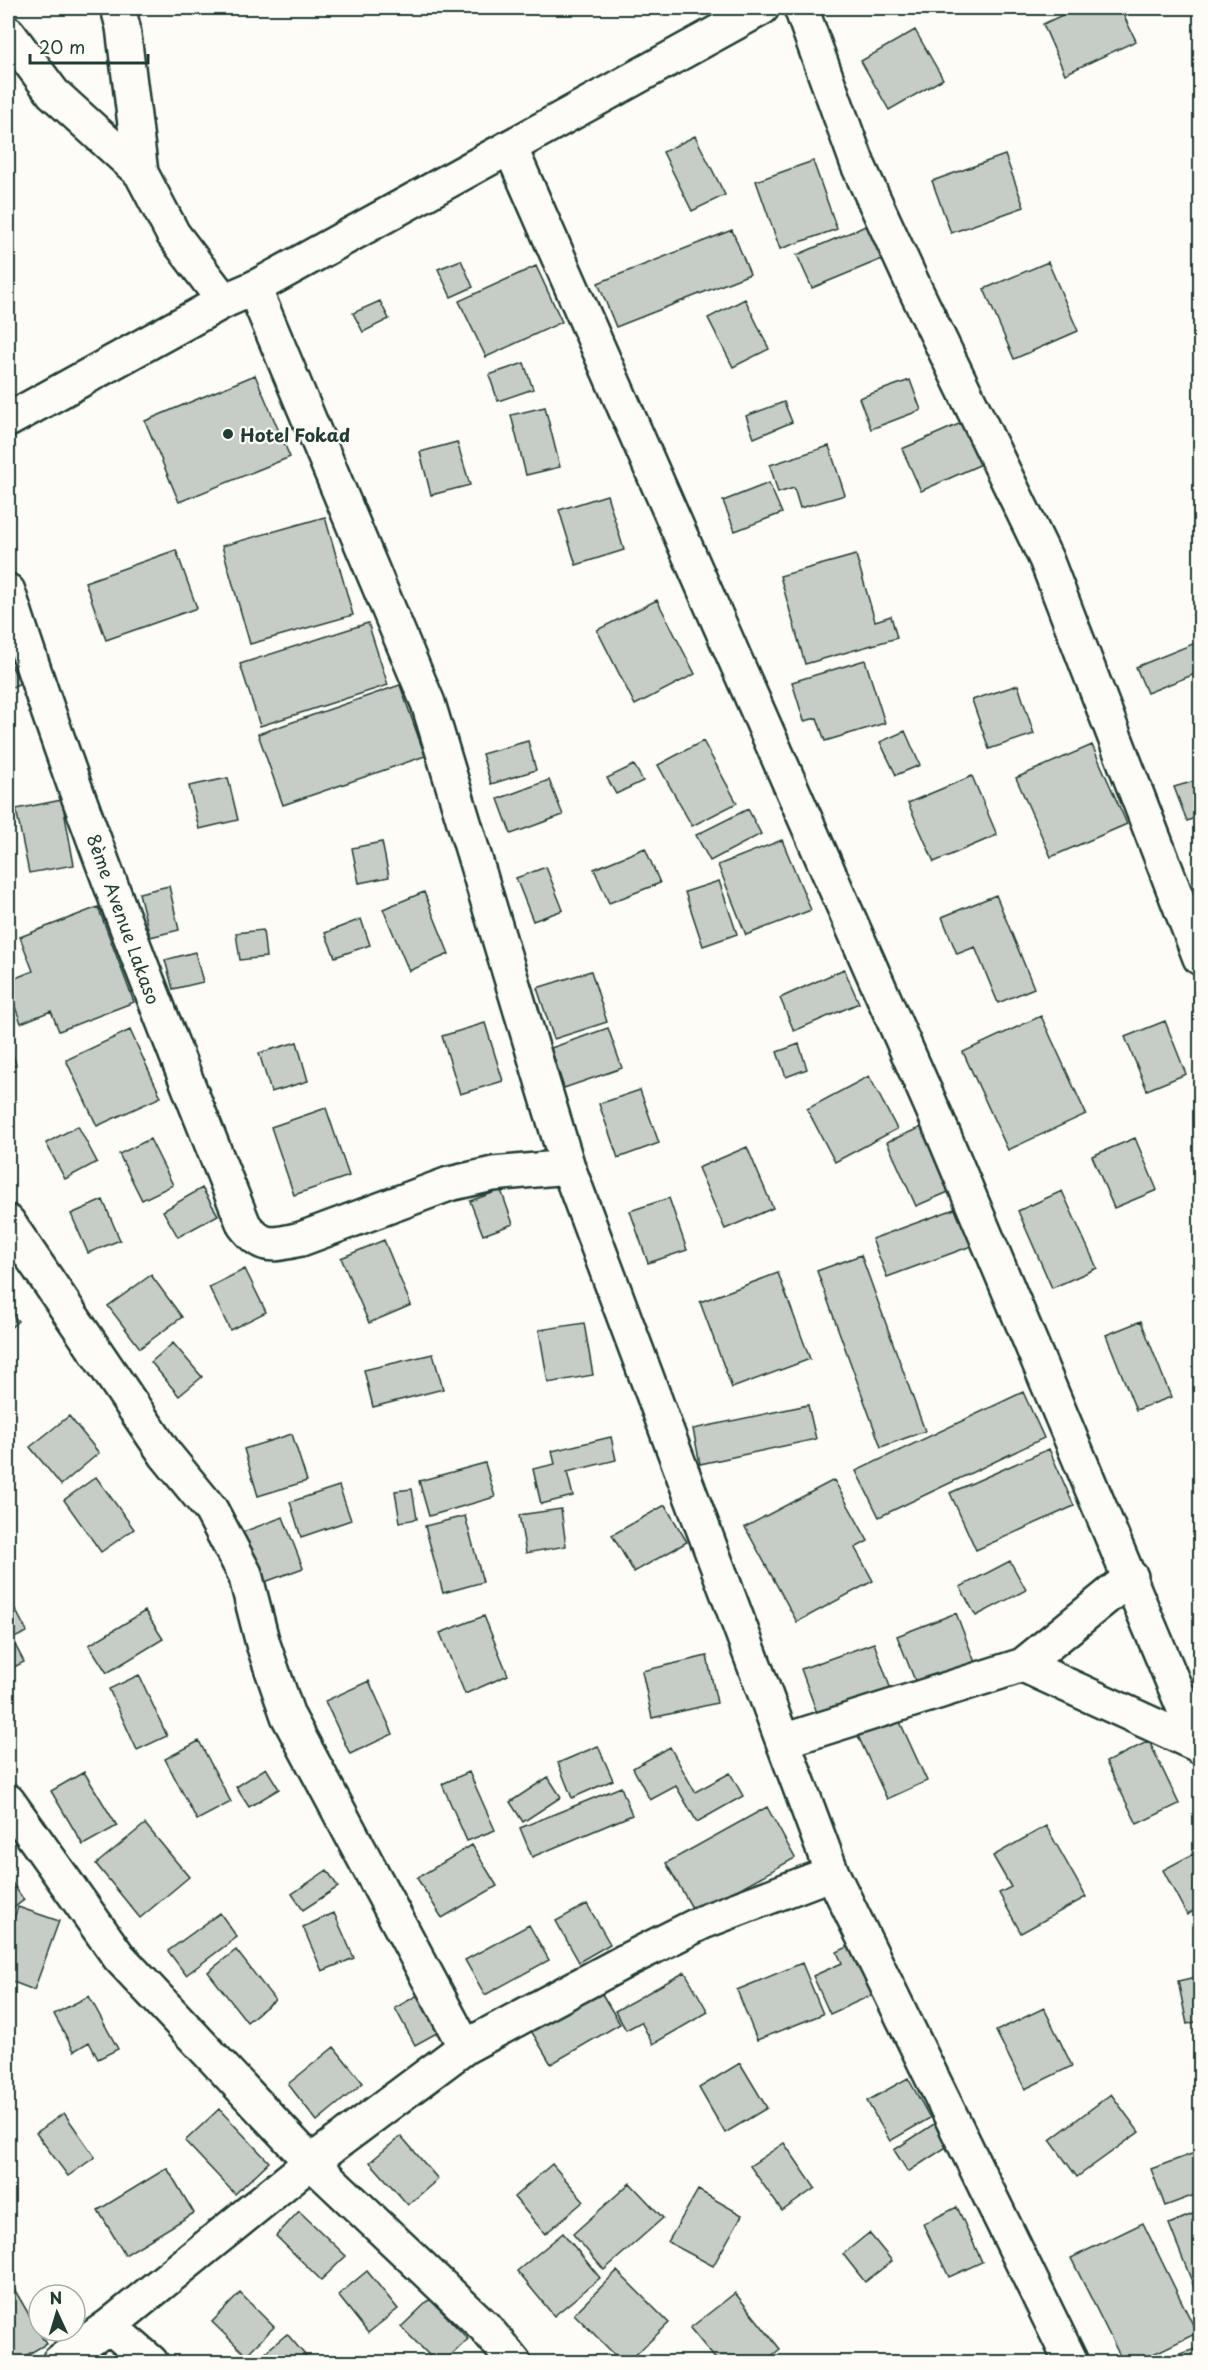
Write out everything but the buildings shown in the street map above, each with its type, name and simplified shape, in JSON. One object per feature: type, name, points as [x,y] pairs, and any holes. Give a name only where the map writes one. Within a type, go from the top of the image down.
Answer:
[{"type":"main road","points":[[118,8],[123,27],[141,173]]},
{"type":"main road","points":[[8,420],[224,301],[254,288],[762,8]]},
{"type":"main road","points":[[801,8],[858,165],[916,291],[1046,559],[1200,958]]},
{"type":"main road","points":[[8,33],[53,93],[141,173],[173,234],[224,301]]},
{"type":"main road","points":[[510,147],[937,1119],[1200,1746]]},
{"type":"main road","points":[[254,288],[428,703],[568,1167],[832,1873],[1071,2362]]},
{"type":"main road","name":"8ème Avenue Lakaso","points":[[8,591],[68,766],[153,1000],[244,1225],[256,1240],[276,1244],[301,1239],[449,1184],[493,1174],[568,1167]]},
{"type":"main road","points":[[8,1222],[166,1455],[211,1510],[245,1574],[263,1644],[288,1716],[465,2047]]},
{"type":"main road","points":[[783,1741],[1023,1665],[1131,1577]]},
{"type":"main road","points":[[1023,1665],[1200,1746]]},
{"type":"main road","points":[[8,1801],[119,1957],[311,2162],[485,2327],[514,2362]]},
{"type":"main road","points":[[59,2362],[109,2326],[311,2162],[465,2047],[703,1922],[832,1873]]},
{"type":"main road","points":[[109,2326],[151,2362]]},
{"type":"place","name":"Hotel Fokad","points":[[228,434]]}]
